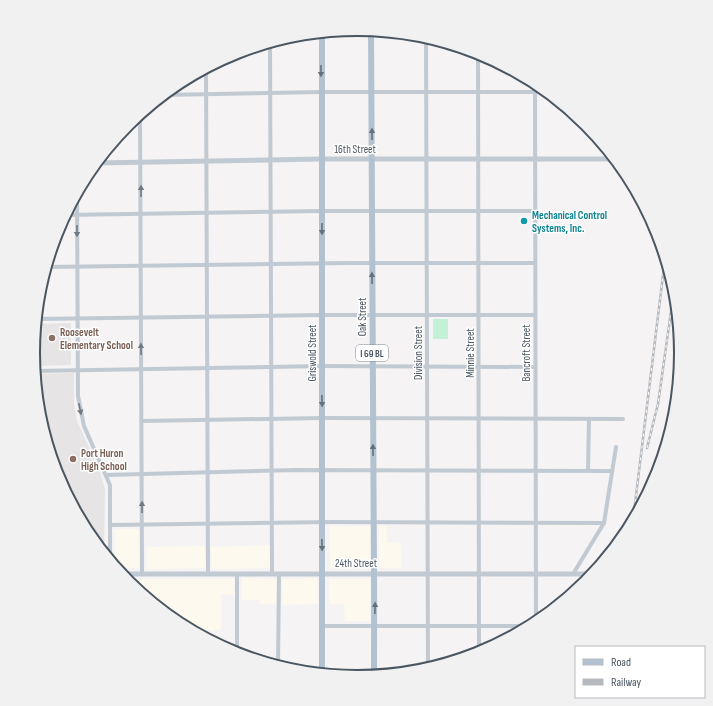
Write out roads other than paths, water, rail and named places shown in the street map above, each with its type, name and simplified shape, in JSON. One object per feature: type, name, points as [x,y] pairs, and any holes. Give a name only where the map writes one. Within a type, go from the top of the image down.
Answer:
[{"type":"main road","name":"Oak Street","points":[[371,37],[372,418],[375,574],[374,669]]},
{"type":"main road","name":"Griswold Street","points":[[322,38],[322,668]]},
{"type":"street","name":"Division Street","points":[[426,44],[428,662]]},
{"type":"street","points":[[270,48],[272,574]]},
{"type":"street","name":"Minnie Street","points":[[478,60],[480,470],[479,646]]},
{"type":"street","points":[[206,74],[208,574]]},
{"type":"street","points":[[173,95],[321,92],[535,92]]},
{"type":"street","name":"Bancroft Street","points":[[535,92],[536,615]]},
{"type":"street","points":[[140,122],[142,574]]},
{"type":"street","name":"16th Street","points":[[103,163],[322,159],[606,158]]},
{"type":"street","points":[[76,205],[78,396],[82,418],[106,474],[111,493],[110,552]]},
{"type":"street","points":[[71,215],[322,211],[535,211]]},
{"type":"street","points":[[51,267],[322,263],[535,263]]},
{"type":"street","points":[[41,319],[372,314],[535,315]]},
{"type":"street","points":[[40,371],[322,366],[535,367]]},
{"type":"street","points":[[142,421],[322,418],[623,419]]},
{"type":"street","points":[[588,470],[589,419]]},
{"type":"street","points":[[573,574],[604,523],[616,447]]},
{"type":"street","points":[[106,474],[322,470],[612,471]]},
{"type":"street","points":[[111,525],[322,522],[604,523]]},
{"type":"street","name":"24th Street","points":[[129,574],[584,574]]},
{"type":"street","points":[[237,574],[237,647]]},
{"type":"street","points":[[278,660],[279,574]]},
{"type":"street","points":[[322,626],[518,626]]},
{"type":"railway","points":[[635,505],[663,273]]},
{"type":"railway","points":[[647,448],[658,404],[671,312]]},
{"type":"place","name":"Mechanical Control Systems, Inc.","points":[[524,221]]},
{"type":"place","name":"Roosevelt Elementary School","points":[[52,338]]},
{"type":"place","name":"Port Huron High School","points":[[73,459]]}]
